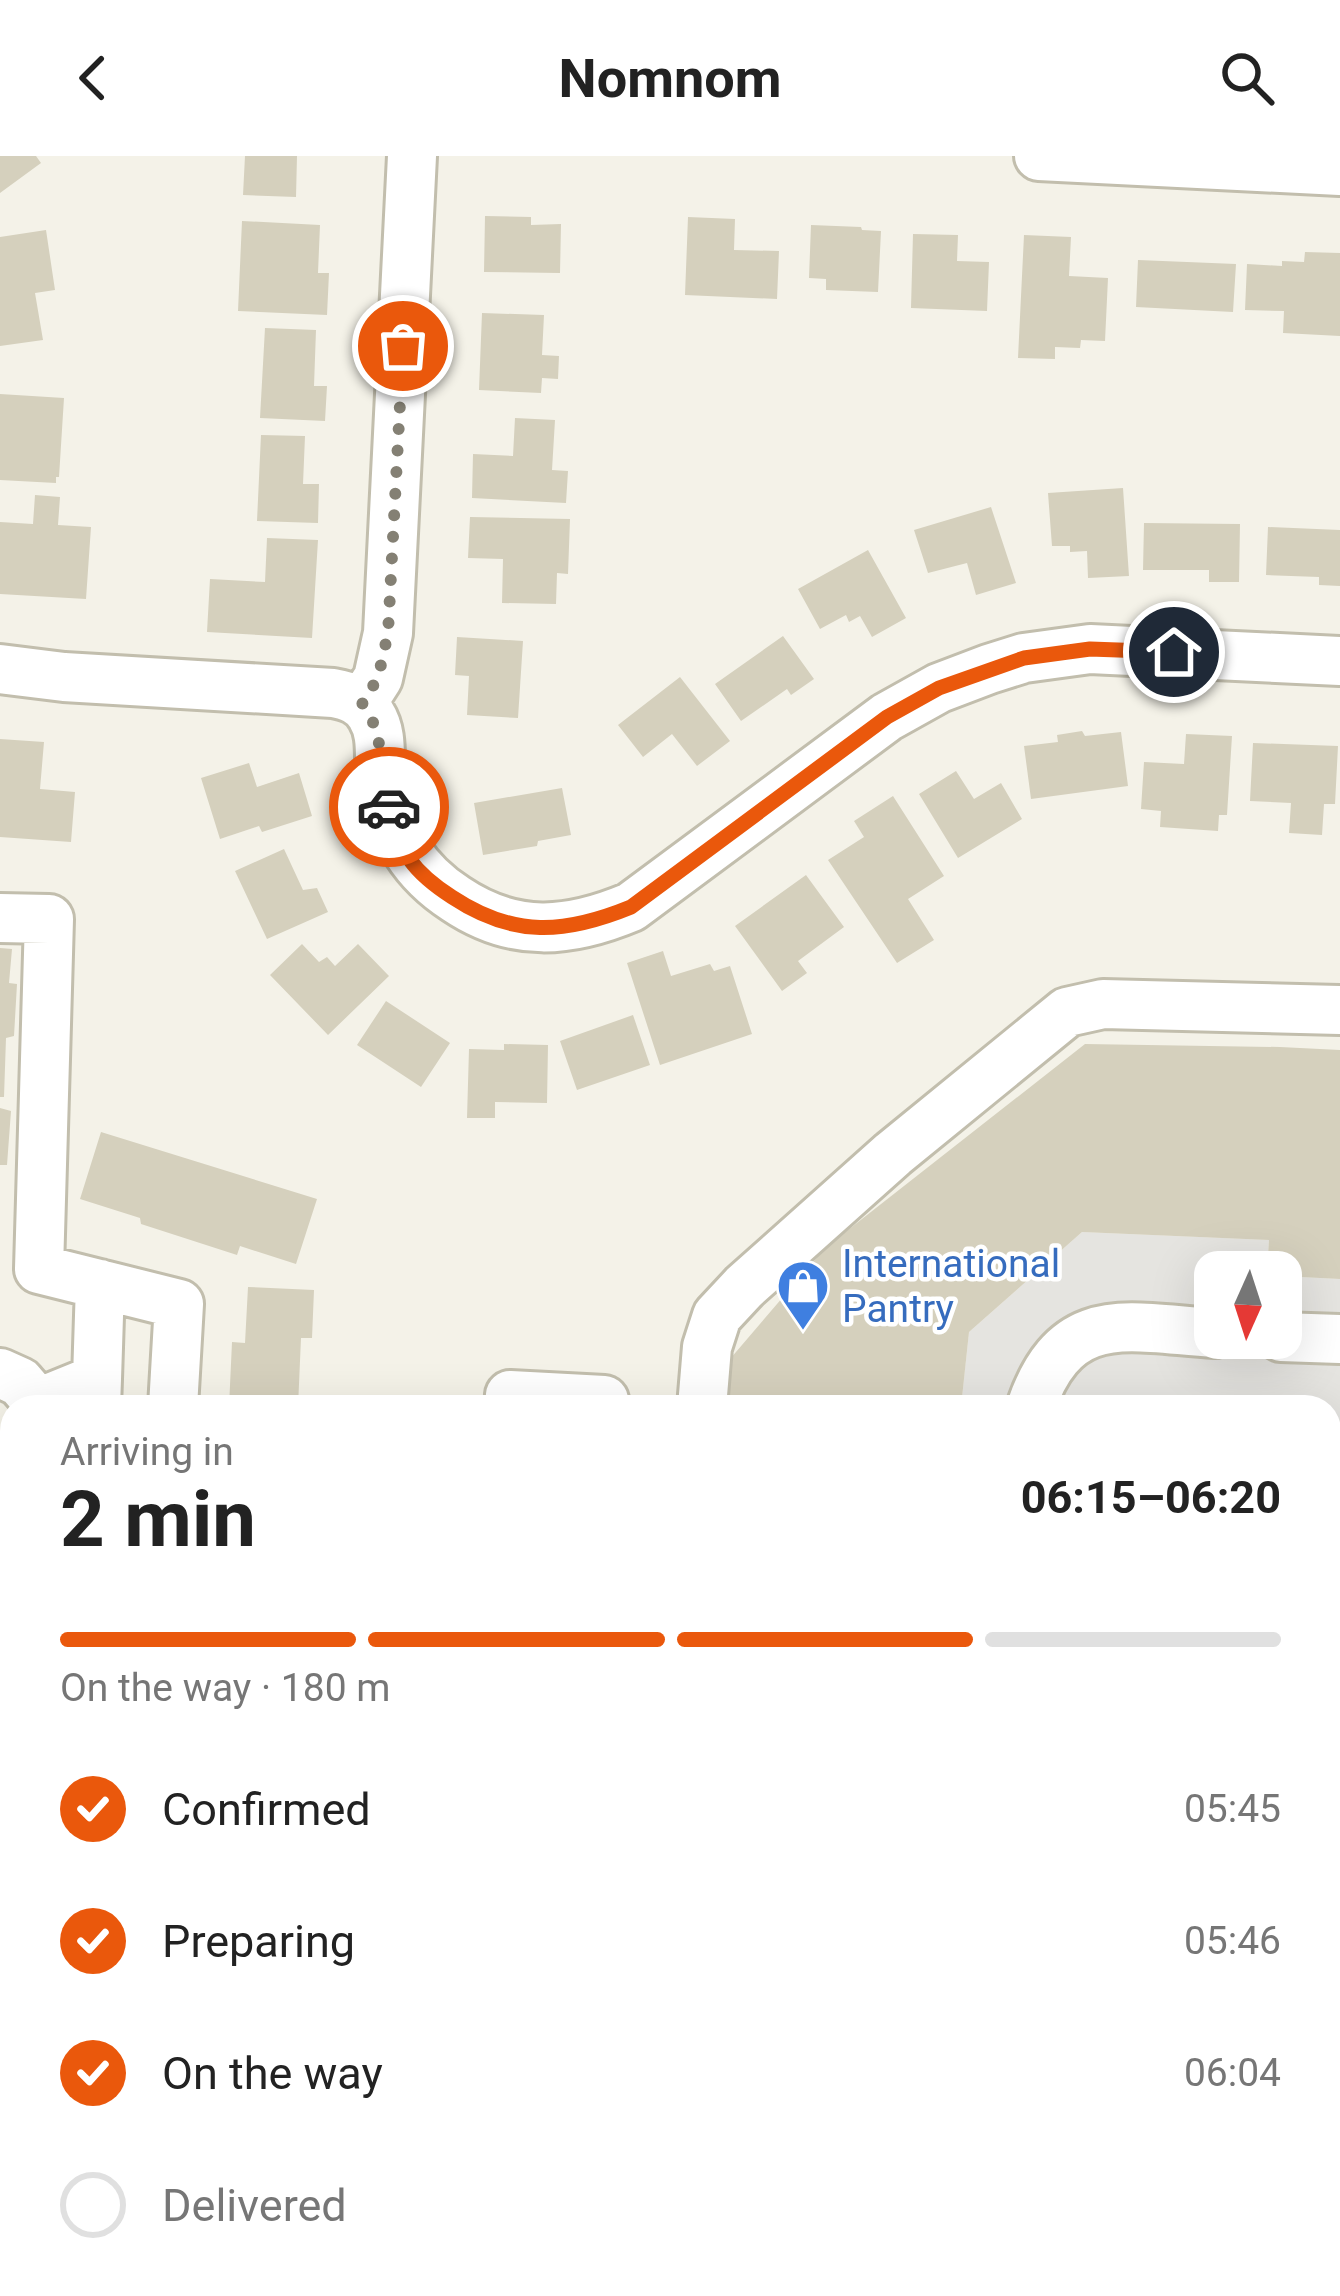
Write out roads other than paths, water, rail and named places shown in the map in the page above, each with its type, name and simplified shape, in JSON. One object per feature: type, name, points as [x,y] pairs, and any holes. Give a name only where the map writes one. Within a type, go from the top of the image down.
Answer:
[{"type":"street","points":[[1039,156],[1340,171]]},
{"type":"street","points":[[362,703],[378,678],[388,633],[424,158]]},
{"type":"street","points":[[0,669],[349,696],[374,718],[382,785],[410,860],[439,888],[477,914],[505,924],[541,928],[599,920],[631,907],[887,717],[939,688],[988,669],[1024,658],[1090,649],[1340,661]]},
{"type":"street","points":[[0,918],[49,919],[39,1269],[179,1304],[174,1395]]},
{"type":"street","points":[[703,1395],[706,1347],[717,1316],[744,1287],[893,1154],[1067,1012],[1102,1004],[1340,1010]]},
{"type":"street","points":[[97,1393],[100,1284]]},
{"type":"street","points":[[1035,1395],[1048,1369],[1078,1337],[1107,1328],[1194,1332]]},
{"type":"street","points":[[1302,1337],[1340,1340]]},
{"type":"street","points":[[0,1373],[20,1382],[30,1395]]},
{"type":"place","name":"International Pantry","points":[[803,1332]]}]
